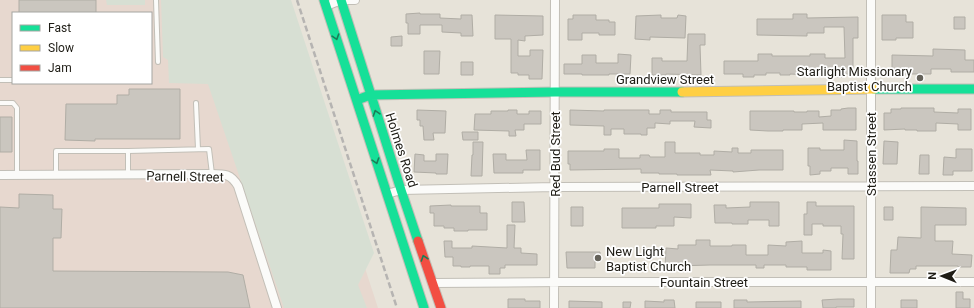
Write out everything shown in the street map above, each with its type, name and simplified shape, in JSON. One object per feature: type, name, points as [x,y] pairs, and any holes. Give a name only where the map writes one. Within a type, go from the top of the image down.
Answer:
[{"type":"main road","name":"Holmes Road","points":[[341,0],[370,95],[441,308]]},
{"type":"main road","points":[[325,3],[424,308]]},
{"type":"main road","name":"Grandview Street","points":[[357,100],[370,95],[974,89]]},
{"type":"street","points":[[325,3],[341,0],[355,0]]},
{"type":"street","name":"Red Bud Street","points":[[554,308],[555,0]]},
{"type":"street","name":"Stassen Street","points":[[871,0],[871,308]]},
{"type":"street","name":"Parnell Street","points":[[0,175],[212,174],[233,178],[238,186],[277,308]]},
{"type":"street","name":"Parnell Street","points":[[387,194],[401,190],[554,187],[871,185],[974,186]]},
{"type":"street","name":"Fountain Street","points":[[433,283],[974,282]]},
{"type":"lane","points":[[156,0],[156,38],[158,62]]},
{"type":"lane","points":[[0,80],[12,80]]},
{"type":"lane","points":[[0,103],[13,103],[17,108],[17,175]]},
{"type":"lane","points":[[196,103],[198,149]]},
{"type":"lane","points":[[56,174],[56,151],[128,151],[209,148],[212,174]]},
{"type":"lane","points":[[128,151],[128,174]]},
{"type":"shaded area","points":[[0,0],[278,0],[378,308],[0,308]]},
{"type":"shaded area","points":[[106,0],[145,0],[145,5],[107,5]]},
{"type":"shaded area","points":[[161,0],[291,0],[374,253],[358,285],[367,308],[284,308],[208,84],[169,83],[168,60],[163,57]]},
{"type":"building","points":[[19,0],[96,0],[96,12],[19,12]]},
{"type":"building","points":[[406,14],[440,14],[440,18],[461,19],[461,15],[472,15],[473,36],[461,36],[461,33],[442,32],[442,25],[420,25],[420,34],[408,34]]},
{"type":"building","points":[[793,14],[807,14],[807,18],[858,17],[858,38],[853,38],[853,74],[842,74],[842,77],[832,77],[766,73],[766,75],[743,77],[743,74],[724,74],[724,61],[758,61],[758,54],[772,54],[772,56],[810,56],[810,54],[825,54],[825,58],[845,58],[844,27],[824,27],[824,33],[807,33],[807,36],[757,35],[757,19],[793,19]]},
{"type":"building","points":[[495,15],[543,16],[543,35],[525,36],[525,41],[518,40],[518,56],[530,56],[530,50],[543,50],[542,79],[529,79],[529,75],[518,75],[518,73],[511,73],[511,39],[495,39]]},
{"type":"building","points":[[573,15],[596,15],[596,20],[609,20],[609,22],[615,22],[615,35],[582,33],[582,40],[568,40],[568,19],[573,19]]},
{"type":"building","points":[[661,15],[661,18],[677,18],[678,15],[686,16],[685,38],[650,37],[650,40],[635,39],[636,16]]},
{"type":"building","points":[[882,15],[906,15],[906,22],[913,22],[913,38],[882,40]]},
{"type":"building","points":[[954,17],[965,17],[965,29],[954,29]]},
{"type":"building","points":[[688,34],[705,34],[705,45],[700,45],[701,75],[652,75],[652,58],[662,58],[662,61],[687,61]]},
{"type":"building","points":[[402,36],[402,46],[391,46],[391,37]]},
{"type":"building","points":[[933,49],[965,50],[965,60],[974,60],[974,72],[951,72],[951,69],[931,69],[931,74],[892,74],[892,55],[933,56]]},
{"type":"building","points":[[424,51],[440,51],[439,74],[424,74]]},
{"type":"building","points":[[618,54],[631,55],[630,74],[564,74],[564,64],[582,64],[582,55],[596,55],[596,63],[618,63]]},
{"type":"building","points":[[461,62],[473,62],[473,75],[461,75]]},
{"type":"building","points":[[129,89],[180,89],[180,139],[95,139],[95,141],[65,140],[66,104],[117,104],[117,95],[129,95]]},
{"type":"building","points":[[856,108],[856,130],[823,130],[823,123],[802,124],[802,130],[750,130],[750,111],[819,111],[819,117],[831,116],[831,110]]},
{"type":"building","points":[[934,108],[934,112],[958,113],[958,109],[971,109],[971,130],[958,130],[958,124],[936,123],[936,131],[917,131],[905,129],[884,130],[884,113],[891,113],[891,109]]},
{"type":"building","points":[[417,110],[446,111],[445,133],[433,133],[434,140],[424,140],[423,126],[420,126],[420,120],[417,120]]},
{"type":"building","points":[[517,110],[517,114],[529,114],[529,111],[541,111],[541,124],[524,124],[524,130],[515,130],[516,136],[509,136],[509,131],[474,130],[475,114],[491,114],[491,111]]},
{"type":"building","points":[[570,110],[649,110],[649,114],[660,114],[660,110],[671,110],[671,112],[707,112],[707,120],[711,120],[711,128],[694,127],[695,121],[670,121],[670,124],[655,123],[655,128],[647,128],[647,135],[624,134],[624,129],[611,129],[611,135],[604,135],[604,126],[570,125]]},
{"type":"building","points":[[0,117],[12,117],[12,152],[0,152]]},
{"type":"building","points":[[462,132],[478,132],[478,140],[463,140]]},
{"type":"building","points":[[844,140],[857,141],[858,174],[848,174],[848,168],[831,168],[831,171],[820,171],[820,174],[810,175],[810,166],[808,166],[808,148],[820,148],[820,150],[844,150]]},
{"type":"building","points":[[884,141],[898,142],[897,164],[883,164]]},
{"type":"building","points":[[473,142],[483,142],[482,176],[471,176]]},
{"type":"building","points":[[665,142],[675,142],[675,153],[700,153],[700,155],[714,155],[714,151],[732,152],[732,148],[738,148],[738,153],[751,153],[751,150],[783,150],[783,170],[733,172],[710,170],[711,175],[677,175],[641,173],[641,169],[570,170],[570,164],[568,164],[568,151],[604,151],[604,149],[619,149],[619,158],[640,158],[640,155],[665,157]]},
{"type":"building","points":[[956,149],[972,149],[972,171],[953,171],[953,175],[943,175],[944,157],[956,158]]},
{"type":"building","points":[[526,150],[540,150],[540,170],[523,170],[523,173],[494,173],[493,154],[506,154],[506,160],[527,160]]},
{"type":"building","points":[[415,154],[424,155],[424,161],[436,161],[436,154],[448,154],[447,174],[414,172]]},
{"type":"building","points":[[920,155],[929,155],[929,174],[919,174]]},
{"type":"building","points":[[19,194],[53,195],[53,209],[62,209],[61,238],[53,238],[53,271],[228,272],[243,275],[250,308],[0,308],[0,207],[19,208]]},
{"type":"building","points":[[512,202],[524,202],[525,222],[512,222]]},
{"type":"building","points":[[750,202],[779,202],[779,226],[769,226],[769,220],[748,220],[748,224],[715,223],[714,205],[726,205],[726,208],[750,207]]},
{"type":"building","points":[[807,202],[816,202],[816,206],[854,206],[854,259],[842,259],[843,234],[841,234],[841,226],[823,226],[823,224],[812,224],[812,235],[804,235],[804,214],[807,214]]},
{"type":"building","points":[[659,204],[691,204],[691,218],[674,217],[674,226],[656,226],[656,228],[622,228],[622,208],[659,208]]},
{"type":"building","points":[[430,206],[480,206],[480,213],[487,213],[487,230],[454,231],[454,228],[434,226],[434,213],[430,213]]},
{"type":"building","points":[[571,207],[583,207],[583,226],[571,226]]},
{"type":"building","points":[[884,207],[893,207],[893,220],[884,220]]},
{"type":"building","points":[[921,207],[966,208],[966,225],[935,225],[935,241],[953,241],[952,254],[972,255],[971,267],[916,266],[916,269],[910,269],[909,273],[890,273],[891,250],[897,250],[898,237],[921,238]]},
{"type":"building","points":[[507,225],[515,225],[514,248],[521,248],[521,253],[537,254],[537,265],[505,265],[505,268],[500,268],[500,274],[489,274],[489,266],[453,266],[453,257],[445,257],[444,241],[452,241],[452,248],[472,248],[472,246],[507,248]]},
{"type":"building","points":[[696,240],[710,240],[710,246],[746,245],[746,255],[768,255],[768,245],[786,246],[786,242],[802,241],[802,253],[823,253],[823,250],[831,251],[831,270],[807,270],[807,267],[786,267],[786,265],[764,265],[764,268],[756,268],[756,265],[710,265],[675,266],[675,268],[665,268],[666,248],[678,249],[678,245],[696,245]]},
{"type":"building","points":[[566,252],[600,252],[600,261],[595,261],[595,268],[567,268]]},
{"type":"building","points":[[956,292],[963,292],[963,299],[970,299],[970,308],[956,308]]},
{"type":"building","points":[[508,299],[540,301],[540,308],[508,308]]},
{"type":"building","points":[[854,299],[854,307],[823,308],[822,300]]},
{"type":"building","points":[[664,300],[674,300],[675,308],[645,308],[645,301],[664,302]]},
{"type":"building","points":[[734,300],[747,300],[747,302],[801,301],[801,308],[734,308]]},
{"type":"building","points":[[901,300],[917,300],[917,308],[901,308]]},
{"type":"building","points":[[569,301],[602,302],[602,308],[569,308]]},
{"type":"building","points":[[623,302],[631,302],[630,308],[623,308]]},
{"type":"building","points":[[696,302],[721,302],[721,308],[696,308]]},
{"type":"railway","points":[[297,0],[397,308]]},
{"type":"traffic: fast","points":[[324,0],[424,308]]},
{"type":"traffic: fast","points":[[341,0],[418,241]]},
{"type":"traffic: fast","points":[[874,89],[974,89]]},
{"type":"traffic: fast","points":[[357,100],[370,95],[555,92],[682,92]]},
{"type":"traffic: slow","points":[[682,92],[874,89]]},
{"type":"traffic: jam","points":[[418,241],[441,308]]},
{"type":"place","name":"Starlight Missionary Baptist Church","points":[[920,78]]},
{"type":"place","name":"New Light Baptist Church","points":[[598,258]]}]
